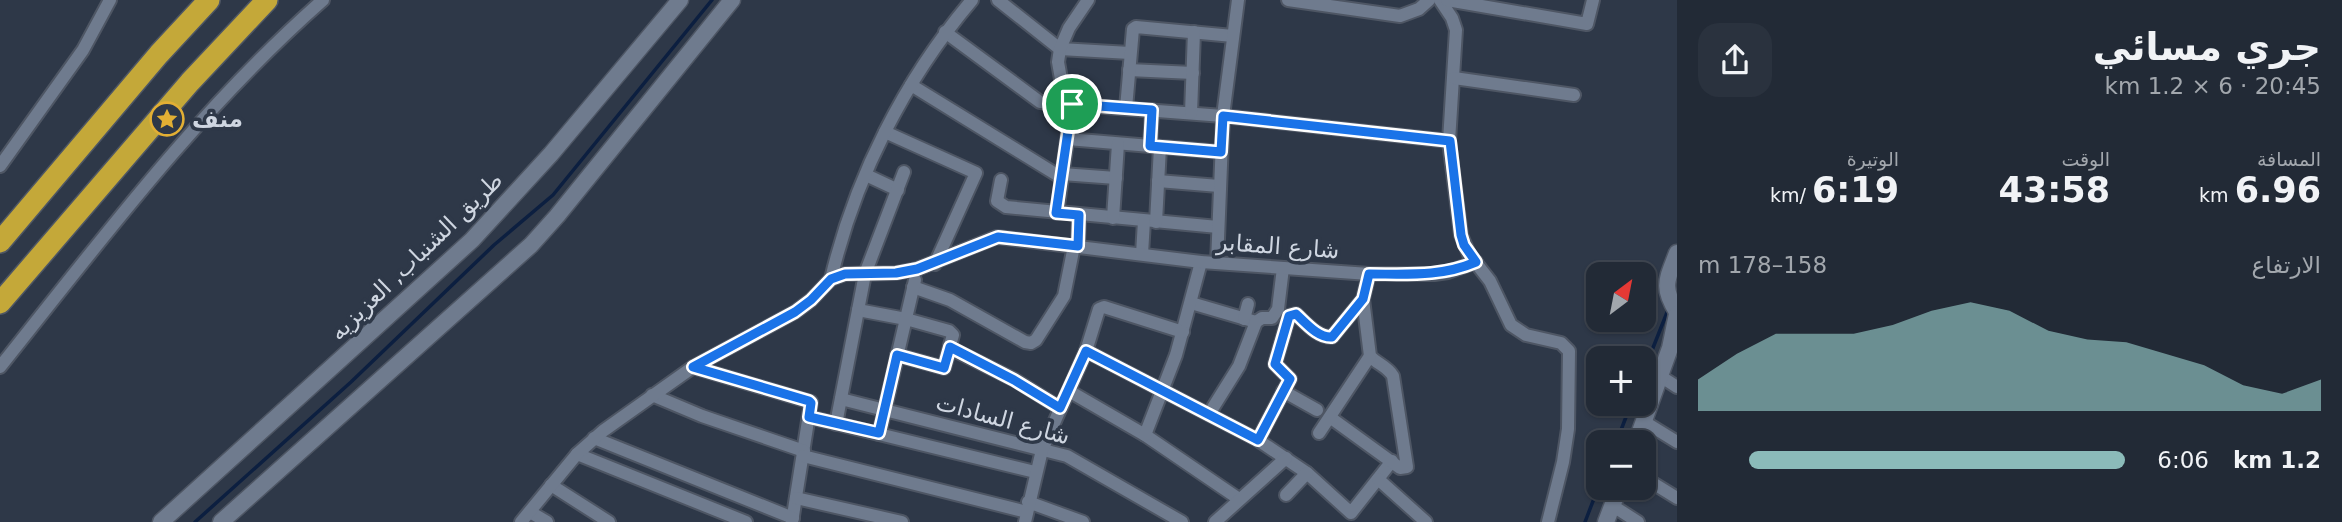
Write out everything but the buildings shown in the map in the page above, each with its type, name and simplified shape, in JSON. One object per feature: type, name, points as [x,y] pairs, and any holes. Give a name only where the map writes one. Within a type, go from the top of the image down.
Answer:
[{"type":"highway","points":[[0,242],[159,54],[209,0]]},
{"type":"highway","points":[[0,303],[190,82],[267,0]]},
{"type":"street","points":[[0,166],[83,50],[110,0]]},
{"type":"street","points":[[0,367],[179,144],[232,86],[323,0]]},
{"type":"street","name":"طريق الشنباب, العزيزيه","points":[[160,522],[472,240],[559,144],[680,0]]},
{"type":"street","points":[[221,522],[531,245],[732,0]]},
{"type":"street","points":[[547,522],[526,517],[577,454],[594,439],[693,367],[795,312],[831,279],[839,245],[885,132],[945,32],[972,0]]},
{"type":"street","points":[[998,0],[1060,49],[1130,53]]},
{"type":"street","points":[[1056,213],[1072,104],[1061,79],[1058,62],[1060,49],[1069,29],[1088,0]]},
{"type":"street","points":[[1217,263],[1223,116],[1238,0]]},
{"type":"street","points":[[1288,0],[1359,5],[1400,16],[1419,9],[1429,0]]},
{"type":"street","points":[[1440,0],[1452,18],[1456,30],[1450,141],[1464,245],[1490,281],[1511,325],[1526,335],[1561,343],[1569,351],[1568,429],[1548,522]]},
{"type":"street","points":[[1447,0],[1587,24],[1593,0]]},
{"type":"street","points":[[1126,108],[1131,32],[1136,27],[1233,36]]},
{"type":"street","points":[[945,32],[1033,99],[1047,103],[1223,116],[1450,141]]},
{"type":"street","points":[[1191,113],[1194,33]]},
{"type":"street","points":[[1129,70],[1193,73]]},
{"type":"street","points":[[1454,78],[1574,95]]},
{"type":"street","points":[[911,85],[1062,176],[1116,178]]},
{"type":"street","points":[[1142,254],[1158,181],[1152,110]]},
{"type":"street","points":[[885,132],[976,173],[935,264]]},
{"type":"street","points":[[1068,139],[1221,152]]},
{"type":"street","points":[[1113,218],[1118,144]]},
{"type":"street","points":[[836,424],[865,274],[904,172]]},
{"type":"street","points":[[866,175],[898,190]]},
{"type":"street","points":[[1001,180],[997,201],[1001,205],[1056,213],[1218,227]]},
{"type":"street","points":[[1158,181],[1219,186]]},
{"type":"street","points":[[913,287],[950,300],[1031,343],[1036,340],[1064,296],[1076,246],[1079,215]]},
{"type":"street","name":"شارع المقابر","points":[[831,279],[845,274],[896,273],[917,269],[998,237],[1201,262],[1369,274],[1434,274],[1476,262]]},
{"type":"street","points":[[1640,430],[1660,376],[1673,355],[1674,307],[1666,283],[1677,253]]},
{"type":"street","points":[[1145,435],[1183,332],[1201,262]]},
{"type":"street","points":[[1258,440],[1290,378],[1275,364],[1283,314],[1283,268]]},
{"type":"street","points":[[879,433],[917,269]]},
{"type":"street","points":[[1331,418],[1404,469],[1409,464],[1393,376],[1370,356],[1363,299],[1369,274]]},
{"type":"street","points":[[1191,303],[1250,321],[1296,314],[1320,334],[1332,337],[1363,299]]},
{"type":"street","points":[[1209,414],[1239,366],[1250,321],[1248,304]]},
{"type":"street","points":[[1027,512],[1042,450],[1086,351],[1101,307],[1183,332]]},
{"type":"street","points":[[859,310],[906,319],[948,331],[953,335],[944,368],[897,355]]},
{"type":"street","points":[[950,347],[1014,380],[1060,408]]},
{"type":"street","points":[[1086,351],[1258,440],[1307,474],[1351,513],[1392,461]]},
{"type":"street","points":[[1319,433],[1370,356]]},
{"type":"street","points":[[594,439],[792,520],[811,403],[693,367]]},
{"type":"street","points":[[1660,376],[1677,387]]},
{"type":"street","points":[[1069,391],[1145,435],[1239,499]]},
{"type":"street","points":[[1283,391],[1317,410]]},
{"type":"street","points":[[652,395],[803,454],[1027,512],[1083,522]]},
{"type":"street","name":"شارع السادات","points":[[841,399],[1078,461],[1182,522]]},
{"type":"street","points":[[809,417],[1035,472]]},
{"type":"street","points":[[1643,421],[1677,442]]},
{"type":"street","points":[[577,454],[746,522]]},
{"type":"street","points":[[1214,522],[1286,458]]},
{"type":"street","points":[[1286,495],[1307,474]]},
{"type":"street","points":[[1378,479],[1426,522]]},
{"type":"street","points":[[551,485],[609,522]]},
{"type":"street","points":[[1656,485],[1677,498]]},
{"type":"street","points":[[796,498],[902,522]]},
{"type":"street","points":[[1606,522],[1615,500]]},
{"type":"street","points":[[1613,506],[1638,522]]},
{"type":"street","points":[[1224,512],[1235,522]]},
{"type":"waterway","points":[[195,522],[351,382],[494,245],[553,195],[712,0]]},
{"type":"waterway","points":[[1654,346],[1668,310]]},
{"type":"waterway","points":[[1621,430],[1626,416]]},
{"type":"waterway","points":[[1585,522],[1593,500]]},
{"type":"place","name":"منف","points":[[167,119]]},
{"type":"route","points":[[1072,104],[1152,110],[1150,146],[1221,152],[1223,116],[1450,141],[1461,235],[1469,254],[1476,262],[1463,268],[1434,274],[1369,274],[1363,299],[1332,337],[1325,337],[1296,314],[1291,314],[1275,364],[1290,379],[1258,440],[1086,351],[1060,408],[1014,380],[950,347],[944,368],[897,355],[879,433],[809,417],[809,401],[693,367],[795,312],[831,279],[845,274],[882,274],[917,269],[998,237],[1078,246],[1079,215],[1056,213],[1072,104]]}]
